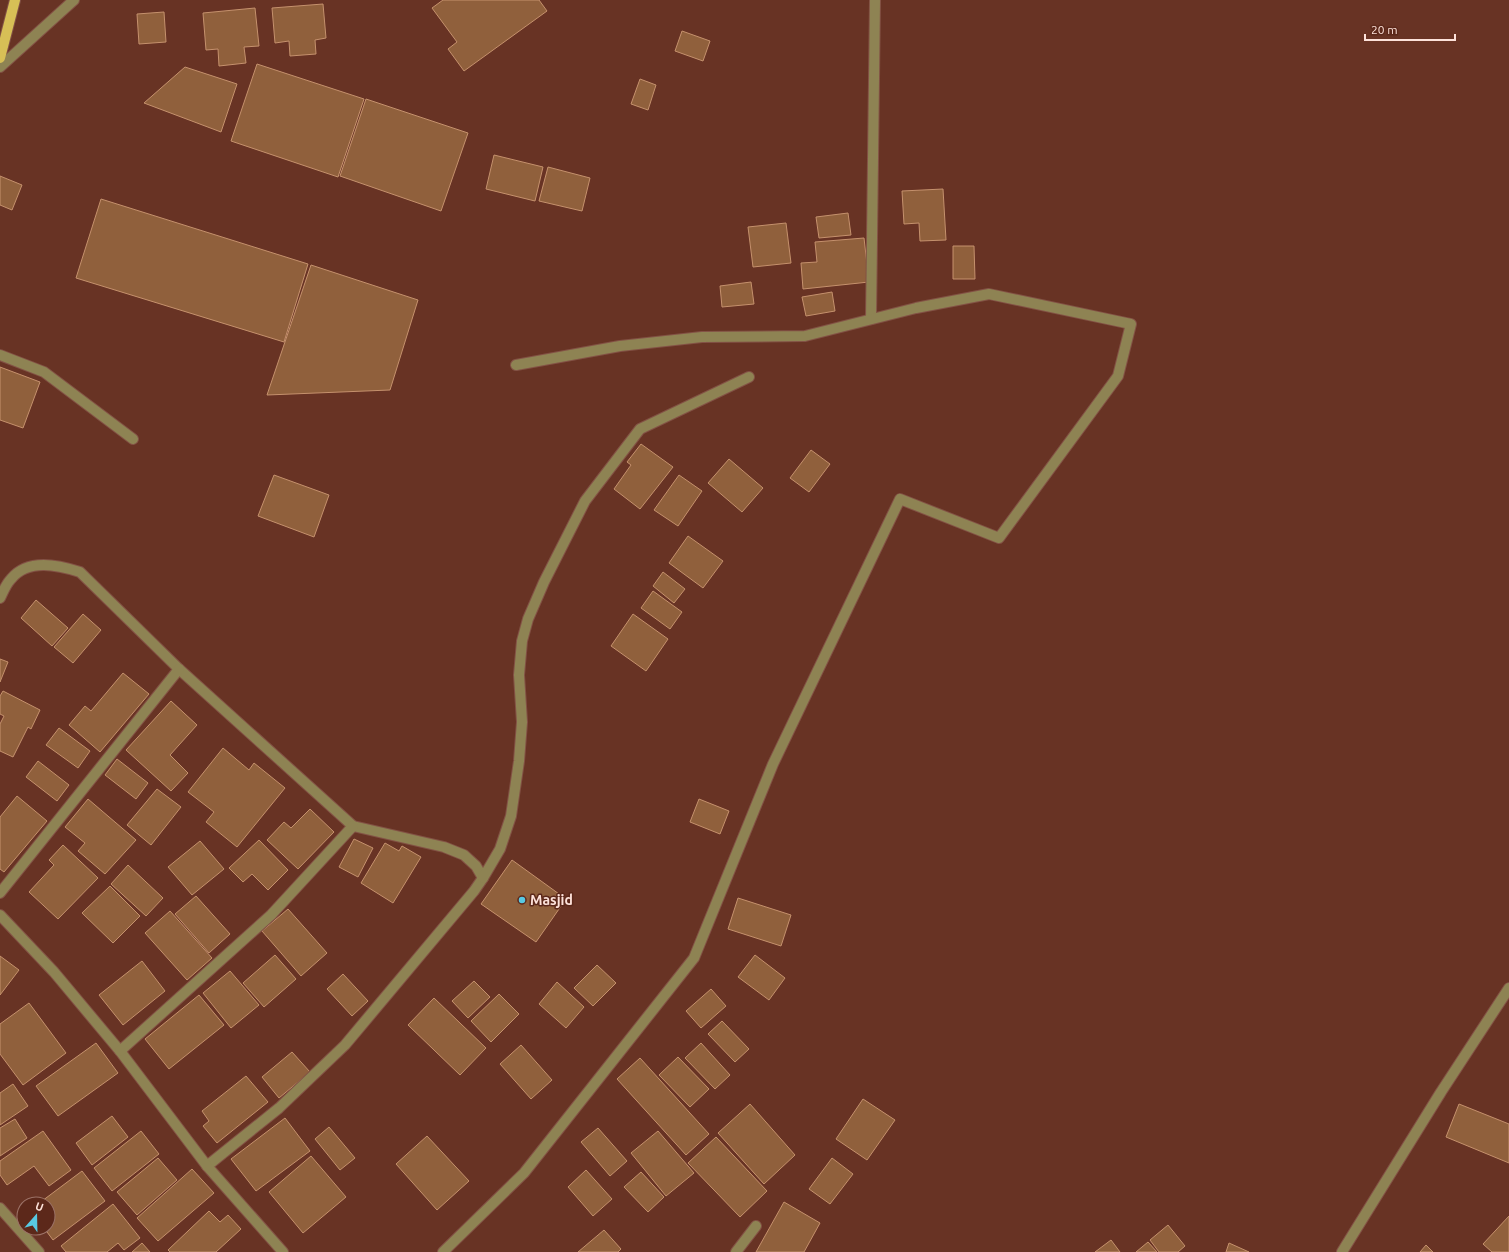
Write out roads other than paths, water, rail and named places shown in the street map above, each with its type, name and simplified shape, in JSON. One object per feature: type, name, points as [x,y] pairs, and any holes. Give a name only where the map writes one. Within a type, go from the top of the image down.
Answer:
[{"type":"main road","points":[[0,58],[15,0]]},
{"type":"street","points":[[0,67],[74,0]]},
{"type":"street","points":[[871,319],[875,0]]},
{"type":"street","points":[[443,1252],[524,1173],[694,958],[773,764],[900,499],[999,538],[1118,376],[1131,324],[989,294],[871,319],[805,336],[702,337],[620,346],[516,364]]},
{"type":"street","points":[[0,355],[44,372],[133,439]]},
{"type":"street","points":[[206,1166],[279,1108],[345,1045],[474,891],[483,878],[500,850],[511,816],[520,761],[522,722],[519,675],[521,648],[528,619],[544,582],[585,501],[640,429],[749,377]]},
{"type":"street","points":[[0,598],[11,579],[25,568],[41,564],[59,565],[80,572],[179,669],[353,826],[444,847],[464,856],[476,866],[483,878]]},
{"type":"street","points":[[0,893],[179,669]]},
{"type":"street","points":[[120,1051],[271,915],[353,826]]},
{"type":"street","points":[[0,915],[54,972],[120,1051],[206,1166],[284,1252]]},
{"type":"street","points":[[1342,1252],[1441,1092],[1509,988]]},
{"type":"street","points":[[0,1208],[39,1252]]},
{"type":"street","points":[[736,1252],[756,1226]]},
{"type":"place","name":"Masjid","points":[[522,900]]}]
